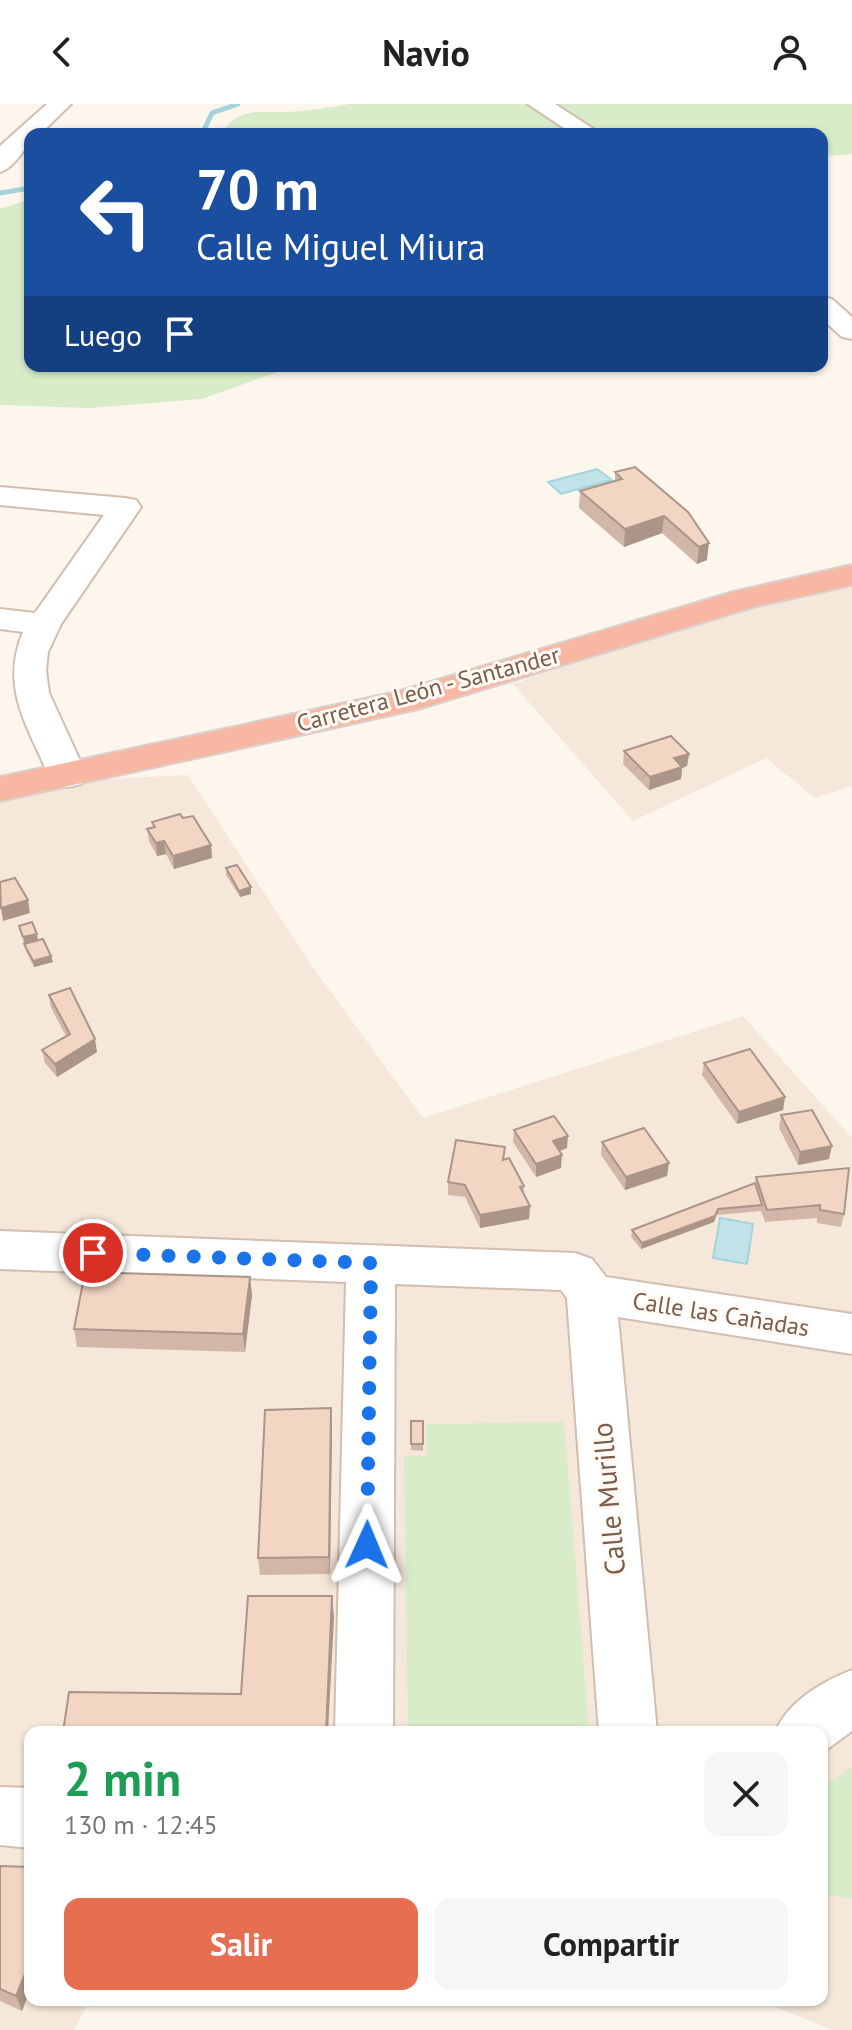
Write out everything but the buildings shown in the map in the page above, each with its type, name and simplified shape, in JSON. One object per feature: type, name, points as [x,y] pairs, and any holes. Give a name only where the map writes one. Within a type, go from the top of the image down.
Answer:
[{"type":"highway","name":"Carretera León - Santander","points":[[0,789],[405,701],[745,599],[852,575]]},
{"type":"street","points":[[30,128],[60,104]]},
{"type":"street","points":[[539,104],[579,128]]},
{"type":"street","points":[[0,165],[24,134]]},
{"type":"street","points":[[828,310],[852,331]]},
{"type":"street","points":[[0,496],[125,507],[44,624],[31,652],[28,670],[31,693],[68,776]]},
{"type":"street","points":[[0,619],[44,624]]},
{"type":"street","name":"Calle las Cañadas","points":[[0,1250],[371,1263],[583,1283],[852,1334]]},
{"type":"street","points":[[364,1726],[371,1263]]},
{"type":"street","name":"Calle Murillo","points":[[583,1283],[627,1726]]},
{"type":"street","points":[[812,1726],[852,1697]]},
{"type":"street","points":[[0,1816],[24,1818]]},
{"type":"shaded area","points":[[852,587],[852,786],[815,798],[766,758],[633,821],[513,684],[741,608]]},
{"type":"shaded area","points":[[188,775],[311,965],[423,1118],[743,1016],[852,1138],[852,2030],[832,2030],[774,2006],[828,2006],[828,1726],[24,1726],[24,2006],[87,2006],[74,2030],[0,2030],[0,784]]},
{"type":"green space","points":[[349,104],[527,104],[566,128],[225,128],[235,119],[250,113]]},
{"type":"green space","points":[[550,104],[852,104],[852,154],[828,156],[828,128],[591,128]]},
{"type":"green space","points":[[24,201],[24,372],[278,372],[202,399],[90,408],[0,405],[0,209]]},
{"type":"green space","points":[[564,1422],[589,1726],[408,1726],[404,1456],[426,1456],[426,1424]]},
{"type":"green space","points":[[852,1767],[852,1899],[828,1895],[828,1784]]},
{"type":"water","points":[[597,469],[612,480],[561,494],[548,482]]},
{"type":"water","points":[[720,1218],[753,1224],[747,1264],[713,1258]]},
{"type":"waterway","points":[[205,128],[212,113],[238,104]]},
{"type":"waterway","points":[[0,193],[24,189]]},
{"type":"route","points":[[93,1253],[371,1263],[367,1545]]}]
